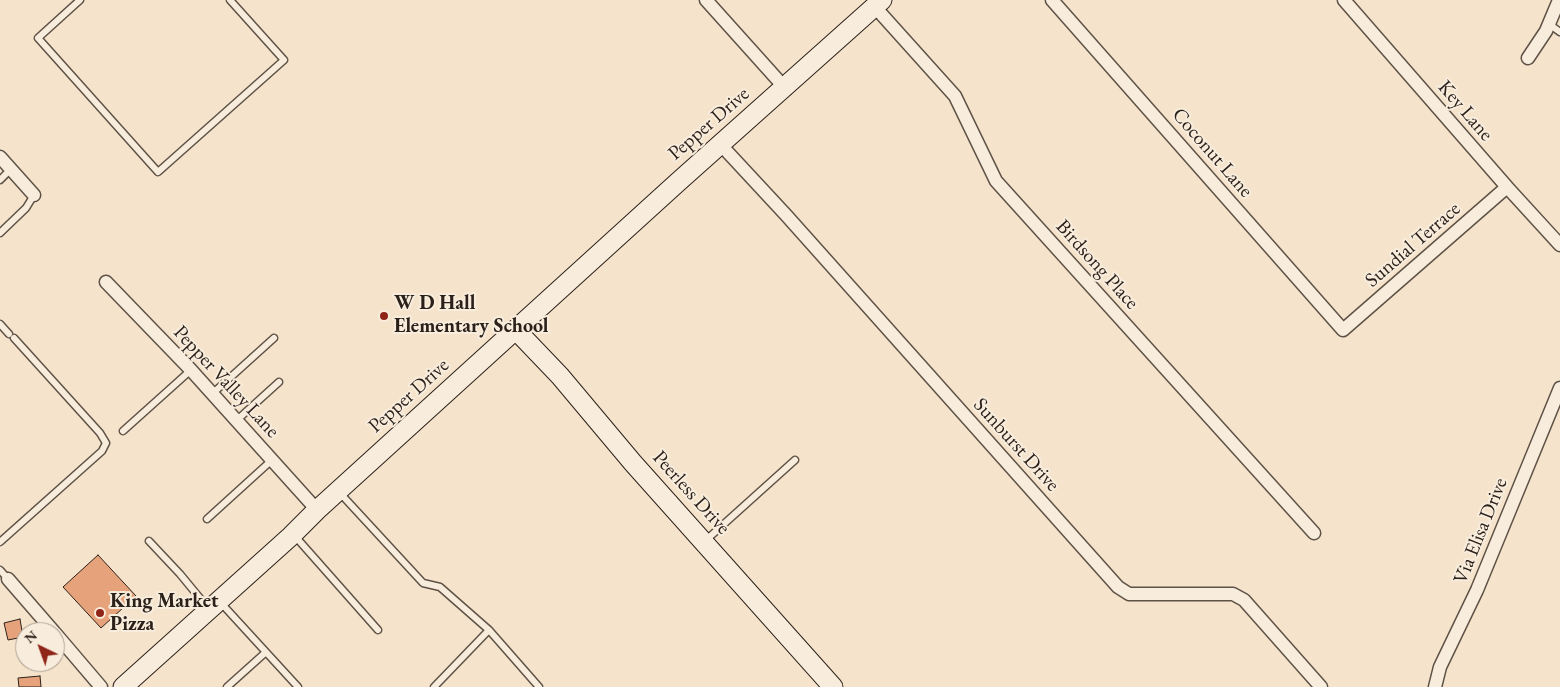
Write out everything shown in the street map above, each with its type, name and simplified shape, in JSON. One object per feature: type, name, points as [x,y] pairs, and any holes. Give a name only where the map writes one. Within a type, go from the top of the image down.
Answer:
[{"type":"street","points":[[706,0],[785,88]]},
{"type":"street","name":"Coconut Lane","points":[[1052,0],[1343,330]]},
{"type":"street","name":"Key Lane","points":[[1344,0],[1560,245]]},
{"type":"street","points":[[1528,58],[1546,31],[1559,0]]},
{"type":"street","name":"Pepper Drive","points":[[125,687],[671,188],[879,3]]},
{"type":"street","name":"Birdsong Place","points":[[879,3],[955,96],[996,181],[1314,533]]},
{"type":"street","name":"Sunburst Drive","points":[[721,145],[793,222],[1118,587],[1129,594],[1232,594],[1244,600],[1321,687]]},
{"type":"street","points":[[0,157],[34,195]]},
{"type":"street","name":"Sundial Terrace","points":[[1343,330],[1507,187]]},
{"type":"street","name":"Pepper Valley Lane","points":[[106,282],[191,370],[317,510]]},
{"type":"street","name":"Peerless Drive","points":[[516,330],[560,376],[633,463],[833,687]]},
{"type":"street","name":"Via Elisa Drive","points":[[1435,687],[1440,667],[1477,590],[1560,388]]},
{"type":"street","points":[[4,574],[45,622]]},
{"type":"street","points":[[65,646],[101,687]]},
{"type":"lane","points":[[80,0],[38,38],[158,172],[284,60],[230,0]]},
{"type":"lane","points":[[1549,24],[1560,32]]},
{"type":"lane","points":[[0,180],[11,170]]},
{"type":"lane","points":[[0,233],[26,208],[34,195]]},
{"type":"lane","points":[[0,324],[100,433],[106,443],[102,451],[0,542]]},
{"type":"lane","points":[[212,394],[274,338]]},
{"type":"lane","points":[[123,431],[191,370]]},
{"type":"lane","points":[[236,420],[279,382]]},
{"type":"lane","points":[[207,519],[272,460]]},
{"type":"lane","points":[[704,542],[796,460]]},
{"type":"lane","points":[[338,492],[423,583],[440,587],[489,630],[539,687]]},
{"type":"lane","points":[[293,534],[378,630]]},
{"type":"lane","points":[[149,541],[180,574],[266,652],[298,687]]},
{"type":"lane","points":[[434,687],[489,630]]},
{"type":"lane","points":[[228,687],[266,652]]},
{"type":"building","points":[[98,555],[136,596],[101,628],[63,587]]},
{"type":"building","points":[[20,619],[20,622],[15,622],[15,639],[8,640],[4,623]]},
{"type":"building","points":[[40,676],[41,687],[19,687],[18,678]]},
{"type":"place","name":"W D Hall Elementary School","points":[[384,316]]},
{"type":"place","name":"King Market Pizza","points":[[100,613]]}]
